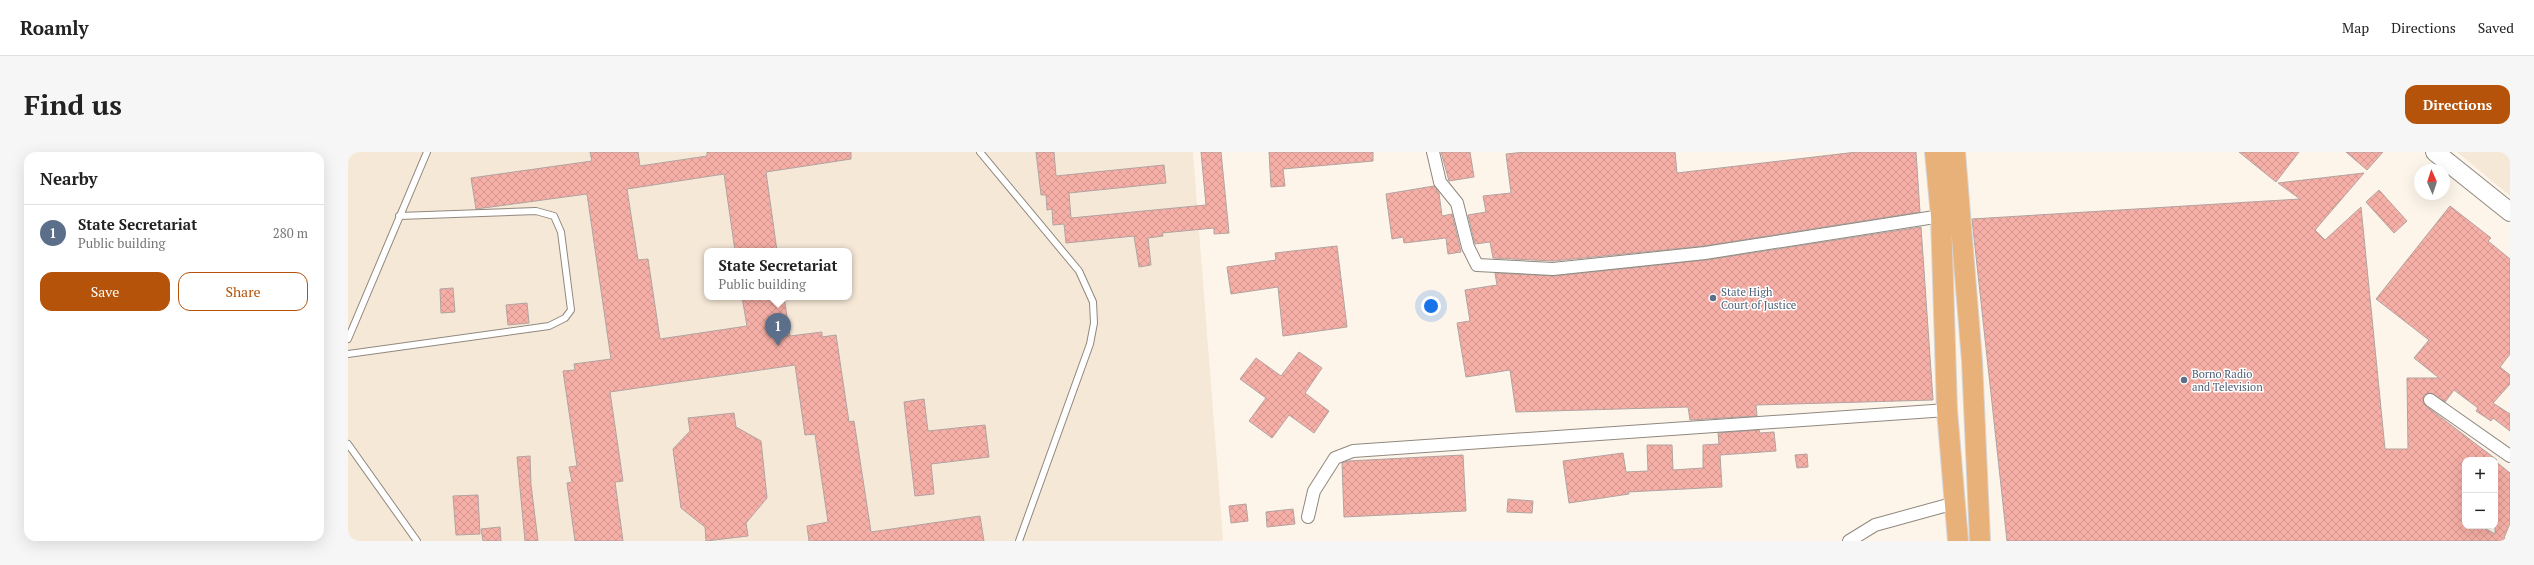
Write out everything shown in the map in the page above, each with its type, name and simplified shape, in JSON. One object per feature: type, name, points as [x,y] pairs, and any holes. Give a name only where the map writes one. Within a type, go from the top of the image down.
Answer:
[{"type":"main road","points":[[1935,152],[1941,216],[1947,410],[1958,541]]},
{"type":"main road","points":[[1955,152],[1972,361],[1980,541]]},
{"type":"main road","points":[[2435,152],[2510,212]]},
{"type":"street","points":[[1433,152],[1440,182],[1457,203],[1468,247],[1477,265],[1554,269],[1705,253],[1941,216]]},
{"type":"street","points":[[2430,400],[2510,456]]},
{"type":"street","points":[[1308,517],[1314,491],[1335,458],[1354,451],[1947,410]]},
{"type":"street","points":[[1850,541],[1875,525],[1956,503]]},
{"type":"lane","points":[[348,339],[374,282],[427,152]]},
{"type":"lane","points":[[980,152],[1079,271],[1093,302],[1094,323],[1090,344],[1020,541]]},
{"type":"lane","points":[[348,354],[549,326],[565,318],[571,310],[560,232],[554,216],[536,211],[400,216]]},
{"type":"lane","points":[[348,444],[417,541]]},
{"type":"shaded area","points":[[348,152],[1193,152],[1222,541],[348,541]]},
{"type":"shaded area","points":[[2457,152],[2510,152],[2510,196]]},
{"type":"building","points":[[590,152],[638,152],[640,166],[707,156],[707,152],[851,152],[851,159],[766,172],[777,248],[735,248],[724,174],[627,189],[638,260],[648,259],[660,339],[747,326],[743,300],[784,300],[790,336],[822,332],[822,337],[836,335],[849,422],[854,421],[871,532],[980,516],[984,541],[809,541],[807,526],[828,522],[815,434],[805,435],[795,365],[610,392],[623,481],[615,482],[623,541],[575,541],[567,483],[572,482],[569,467],[577,466],[563,371],[575,370],[574,364],[611,359],[587,194],[476,209],[471,178],[592,161]]},
{"type":"building","points":[[1036,152],[1054,152],[1056,176],[1164,165],[1166,183],[1069,193],[1071,218],[1206,205],[1201,152],[1221,152],[1229,233],[1214,234],[1214,228],[1162,233],[1163,236],[1148,238],[1151,265],[1139,267],[1134,236],[1066,243],[1064,224],[1053,225],[1052,209],[1047,210],[1046,195],[1041,195]]},
{"type":"building","points":[[1269,152],[1373,152],[1373,161],[1283,169],[1285,186],[1271,187]]},
{"type":"building","points":[[1441,152],[1470,152],[1474,177],[1449,181]]},
{"type":"building","points":[[1525,152],[1675,152],[1677,173],[1857,152],[1916,152],[1920,212],[1704,246],[1553,261],[1493,258],[1490,242],[1475,244],[1468,215],[1486,212],[1483,196],[1511,193],[1506,154]]},
{"type":"building","points":[[2239,152],[2299,152],[2276,182]]},
{"type":"building","points":[[2346,152],[2383,152],[2367,170]]},
{"type":"building","name":"Borno Radio and Television","points":[[2364,173],[2315,230],[2325,240],[2361,207],[2385,449],[2408,449],[2407,378],[2439,378],[2414,358],[2429,340],[2376,299],[2450,206],[2491,238],[2488,241],[2510,259],[2510,354],[2500,367],[2510,375],[2510,384],[2493,403],[2510,414],[2510,431],[2493,418],[2491,421],[2476,411],[2478,408],[2454,390],[2445,402],[2431,393],[2424,395],[2423,400],[2426,406],[2493,457],[2462,457],[2462,529],[2486,529],[2495,534],[2495,529],[2498,529],[2498,463],[2510,473],[2510,523],[2504,538],[2508,541],[2007,541],[1972,219],[2300,199],[2278,183]]},
{"type":"building","points":[[1434,186],[1439,193],[1442,216],[1452,214],[1461,252],[1448,254],[1446,238],[1404,243],[1403,237],[1392,239],[1386,194]]},
{"type":"building","points":[[2379,190],[2407,221],[2394,233],[2366,202]]},
{"type":"building","name":"State High Court of Justice","points":[[1921,227],[1933,400],[1756,405],[1757,416],[1690,420],[1688,407],[1516,412],[1510,370],[1466,377],[1457,323],[1470,321],[1465,290],[1497,285],[1495,273],[1554,276],[1706,260]]},
{"type":"building","points":[[1337,246],[1347,327],[1283,336],[1278,287],[1231,294],[1227,267],[1276,260],[1275,253]]},
{"type":"building","points":[[453,288],[455,312],[441,313],[440,289]]},
{"type":"building","points":[[527,303],[529,323],[508,325],[506,305]]},
{"type":"building","points":[[1299,352],[1322,368],[1305,393],[1329,411],[1314,433],[1289,415],[1272,438],[1249,421],[1266,398],[1240,379],[1256,358],[1281,376]]},
{"type":"building","points":[[924,399],[928,431],[985,425],[989,457],[931,464],[934,494],[915,496],[904,402]]},
{"type":"building","points":[[734,413],[736,427],[761,441],[767,498],[746,523],[748,536],[706,541],[705,527],[681,508],[673,449],[690,431],[688,418]]},
{"type":"building","points":[[1759,430],[1760,433],[1774,432],[1776,451],[1720,455],[1722,487],[1628,492],[1629,494],[1569,503],[1563,461],[1623,453],[1626,472],[1648,471],[1647,445],[1672,445],[1673,470],[1703,468],[1703,445],[1719,444],[1718,433]]},
{"type":"building","points":[[1807,454],[1808,467],[1797,468],[1795,455]]},
{"type":"building","points":[[1463,455],[1466,511],[1344,517],[1342,463],[1348,461]]},
{"type":"building","points":[[530,456],[531,485],[538,541],[525,541],[517,457]]},
{"type":"building","points":[[478,495],[480,534],[456,535],[453,496]]},
{"type":"building","points":[[1508,499],[1533,501],[1532,513],[1507,512]]},
{"type":"building","points":[[1246,504],[1248,521],[1231,523],[1229,506]]},
{"type":"building","points":[[1293,509],[1295,524],[1267,527],[1266,512]]},
{"type":"building","points":[[500,527],[501,541],[483,541],[481,529]]},
{"type":"place","name":"State High Court of Justice","points":[[1713,298]]},
{"type":"place","name":"State Secretariat","points":[[778,346]]},
{"type":"place","name":"Borno Radio and Television","points":[[2184,380]]}]
